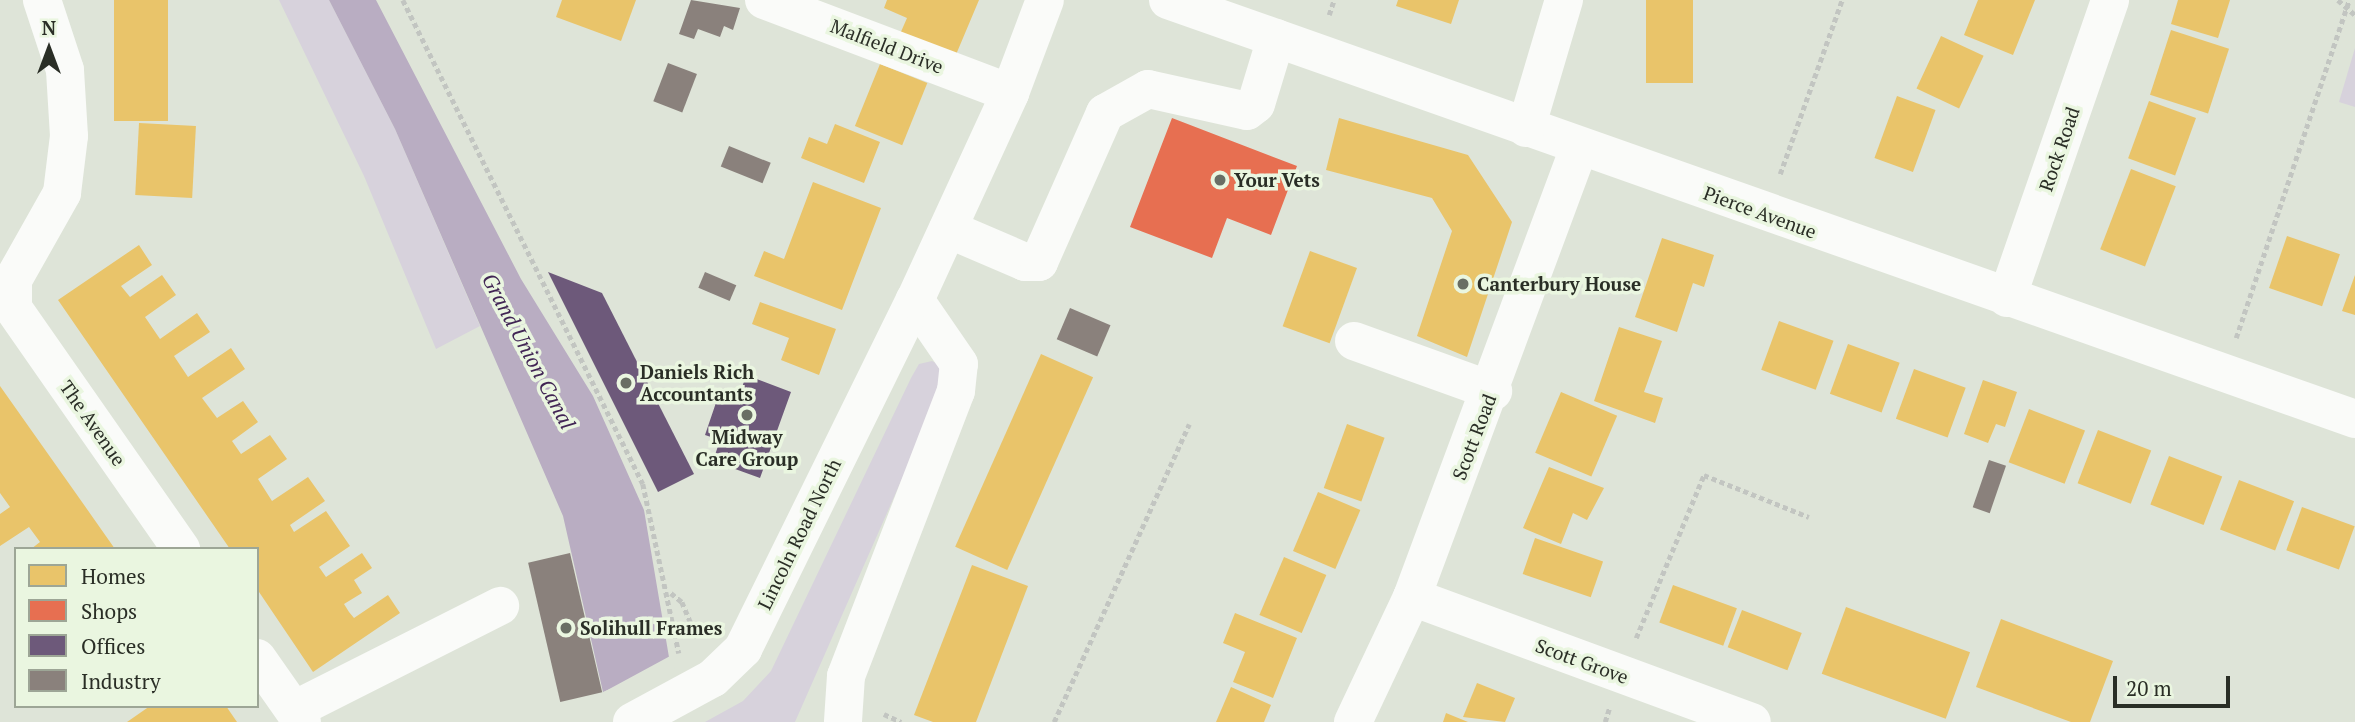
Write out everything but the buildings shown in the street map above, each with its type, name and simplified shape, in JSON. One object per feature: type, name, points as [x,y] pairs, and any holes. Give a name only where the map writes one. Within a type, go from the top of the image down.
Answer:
[{"type":"street","points":[[6,308],[13,279],[62,193],[69,136],[65,70],[42,0]]},
{"type":"street","name":"Malfield Drive","points":[[764,0],[1010,93]]},
{"type":"street","name":"Lincoln Road North","points":[[632,722],[725,670],[743,649],[915,300],[1010,93],[1045,0]]},
{"type":"street","name":"Pierce Avenue","points":[[1168,0],[1580,146],[1765,215],[2355,419]]},
{"type":"street","points":[[1526,128],[1564,0]]},
{"type":"street","name":"Rock Road","points":[[2007,298],[2110,0]]},
{"type":"street","points":[[948,229],[1025,262],[1039,262],[1105,113],[1148,89],[1247,111],[1256,104],[1276,38]]},
{"type":"street","name":"Scott Road","points":[[1353,722],[1412,597],[1493,391],[1580,146]]},
{"type":"street","points":[[843,721],[846,676],[956,391],[959,364],[915,300]]},
{"type":"street","name":"The Avenue","points":[[6,308],[180,547]]},
{"type":"street","points":[[1354,341],[1493,391]]},
{"type":"street","name":"Scott Grove","points":[[1412,597],[1620,676],[1752,722]]},
{"type":"street","points":[[259,661],[298,716],[500,606]]},
{"type":"path","points":[[403,0],[643,484],[671,593],[682,602]]},
{"type":"path","points":[[1765,215],[1842,0]]},
{"type":"path","points":[[2338,0],[2355,15]]},
{"type":"path","points":[[2223,373],[2349,0]]},
{"type":"path","points":[[1054,722],[1189,424]]},
{"type":"path","points":[[1605,722],[1620,676],[1704,475],[1809,517]]},
{"type":"shaded area","points":[[279,0],[329,0],[395,129],[480,326],[436,349],[364,176]]},
{"type":"shaded area","points":[[2355,48],[2355,107],[2339,102]]},
{"type":"shaded area","points":[[932,361],[941,366],[942,388],[795,722],[705,722],[743,701],[771,671],[911,378],[919,364]]},
{"type":"water","name":"Grand Union Canal","points":[[329,0],[376,0],[521,279],[593,396],[644,510],[680,722],[642,676],[603,692],[563,516],[395,129]]},
{"type":"pier","points":[[672,655],[684,722],[644,722],[639,681],[600,694]]},
{"type":"place","name":"Your Vets","points":[[1220,180]]},
{"type":"place","name":"Canterbury House","points":[[1463,284]]},
{"type":"place","name":"Daniels Rich Accountants","points":[[626,383]]},
{"type":"place","name":"Midway Care Group","points":[[747,415]]},
{"type":"place","name":"Solihull Frames","points":[[566,628]]}]
